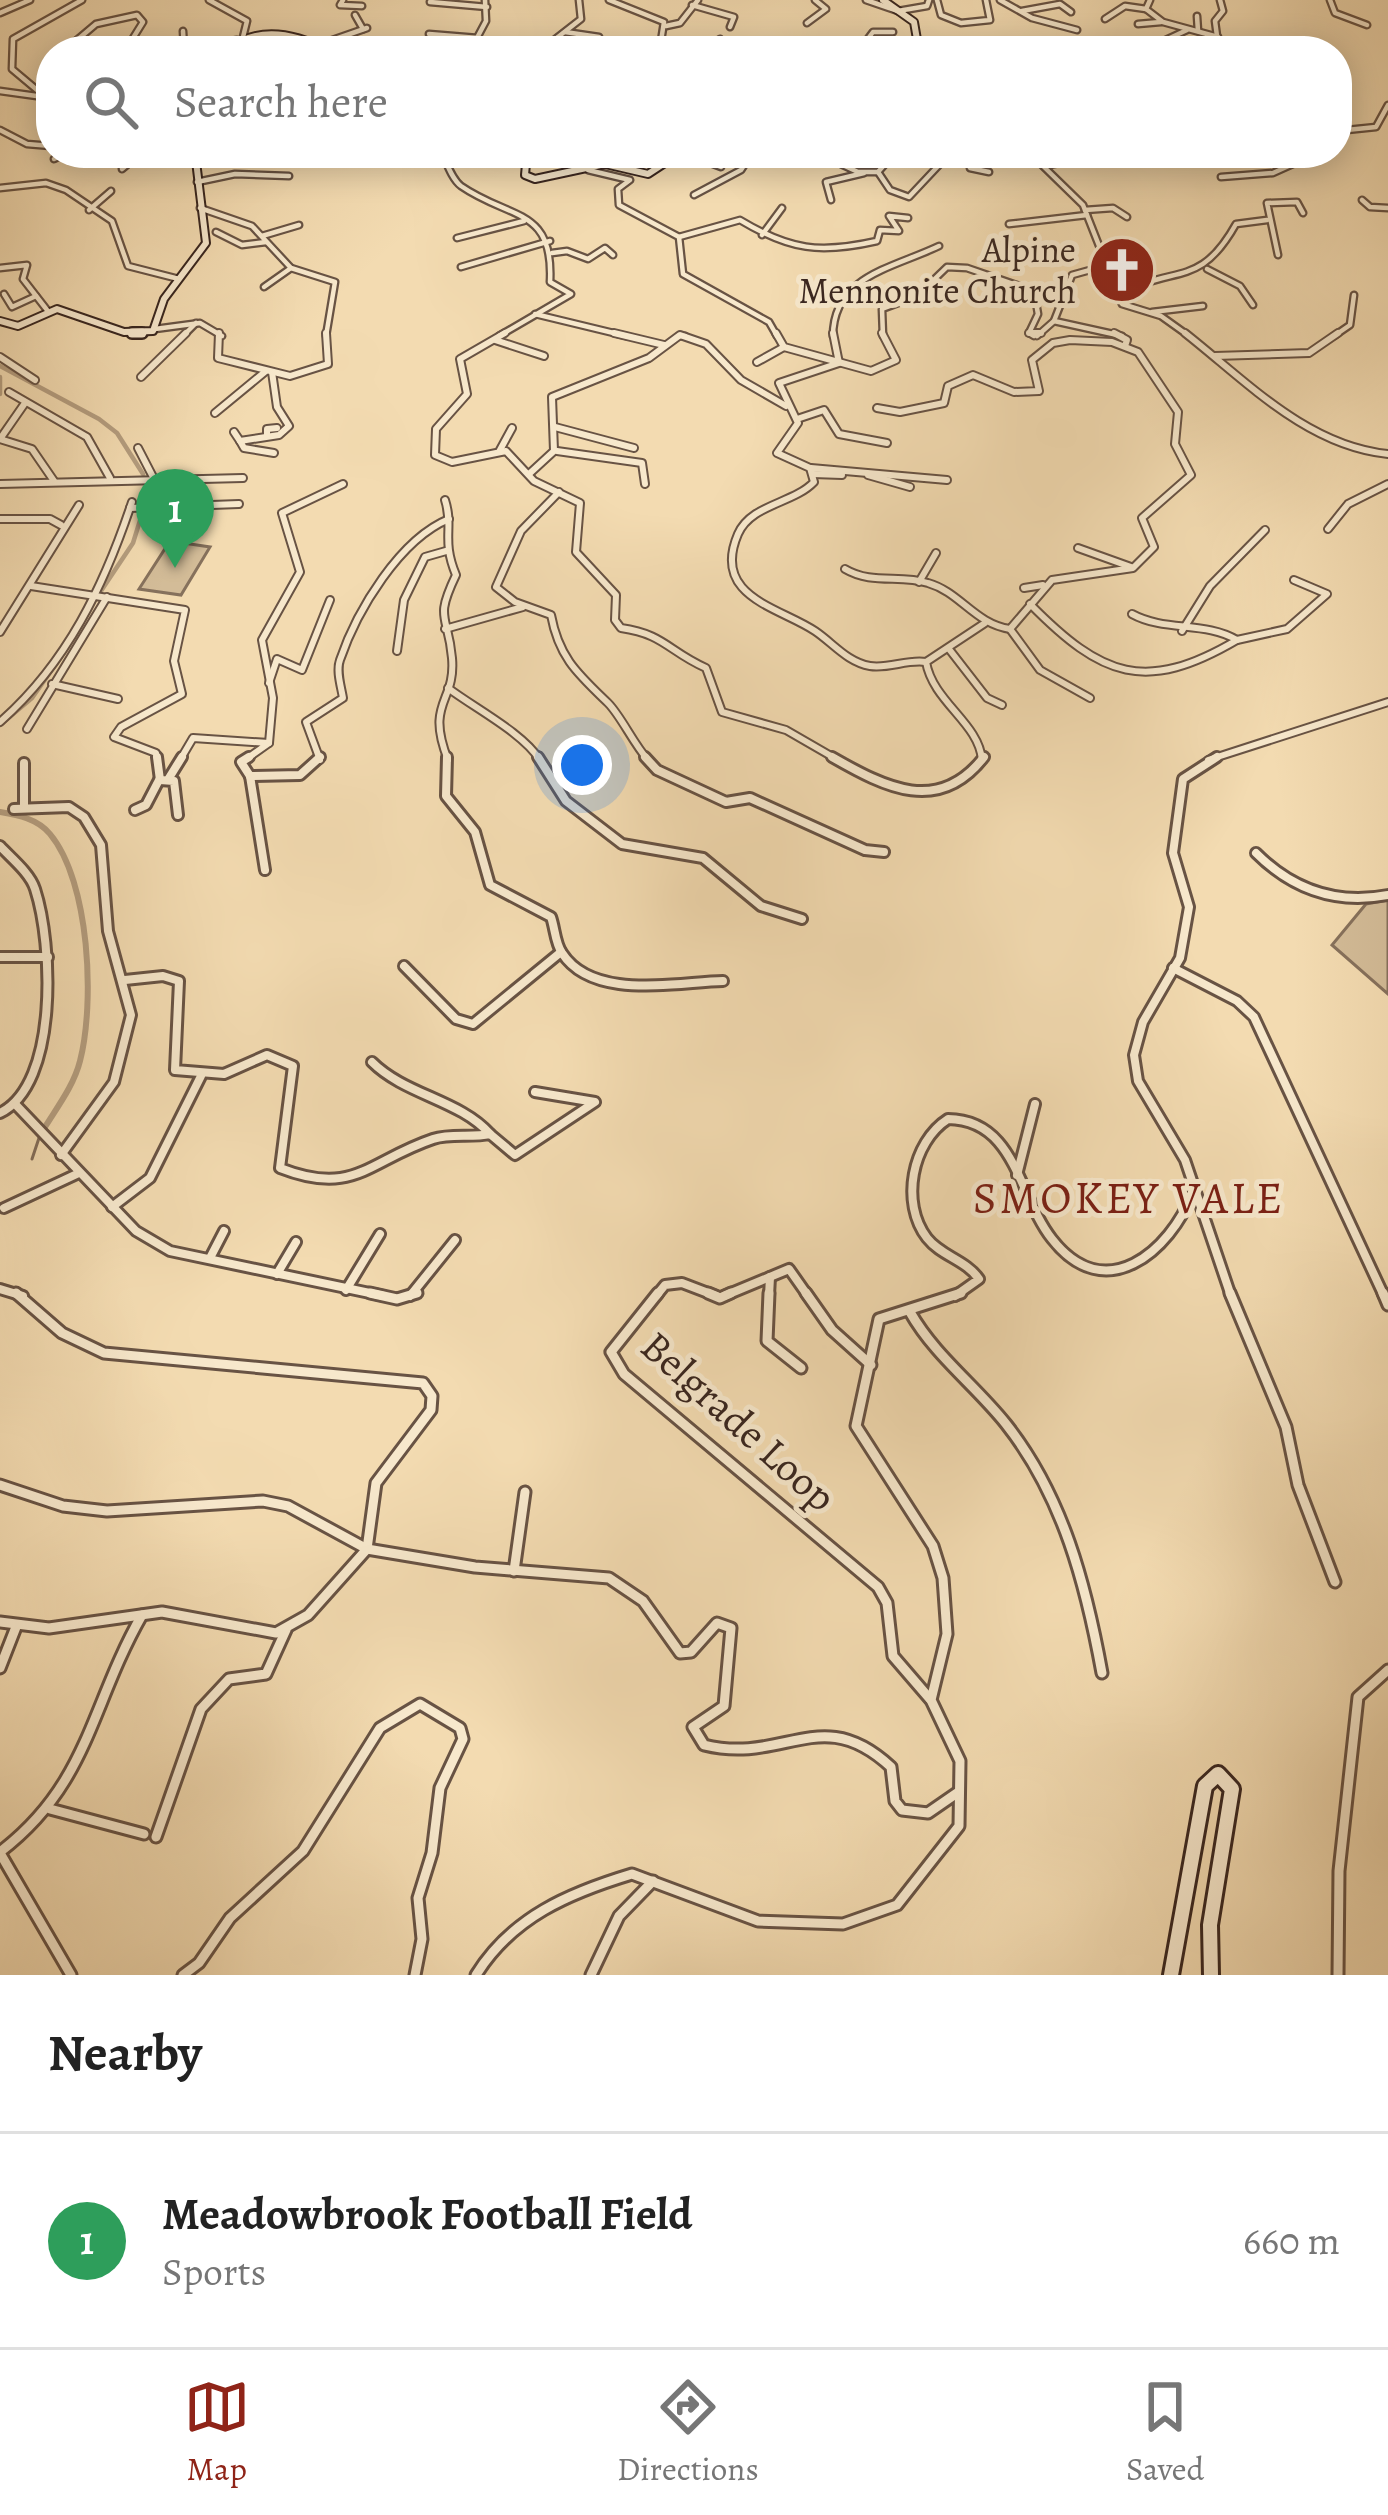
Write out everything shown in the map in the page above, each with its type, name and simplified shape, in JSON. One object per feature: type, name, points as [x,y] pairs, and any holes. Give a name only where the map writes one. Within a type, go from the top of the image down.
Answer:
[{"type":"main road","points":[[883,0],[890,10],[914,22],[916,36]]},
{"type":"main road","points":[[0,321],[18,326],[47,310],[96,320],[116,334],[140,335],[154,328],[164,299],[206,243],[196,168]]},
{"type":"main road","points":[[526,168],[530,179],[592,168],[648,174],[658,168]]},
{"type":"main road","points":[[1172,1975],[1204,1786],[1218,1774],[1232,1789],[1232,1840],[1209,1900],[1210,1975]]},
{"type":"street","points":[[0,13],[29,0]]},
{"type":"street","points":[[36,88],[12,69],[13,39],[82,0]]},
{"type":"street","points":[[209,0],[247,21],[241,36]]},
{"type":"street","points":[[343,0],[340,5],[362,6]]},
{"type":"street","points":[[559,36],[581,20],[579,0]]},
{"type":"street","points":[[609,0],[658,16],[667,26]]},
{"type":"street","points":[[808,23],[826,9],[815,0]]},
{"type":"street","points":[[866,0],[890,10],[915,11],[927,7],[929,0]]},
{"type":"street","points":[[937,0],[936,10],[944,20],[1000,24]]},
{"type":"street","points":[[986,0],[989,20]]},
{"type":"street","points":[[1003,0],[1021,12],[1077,30]]},
{"type":"street","points":[[1146,9],[1150,0]]},
{"type":"street","points":[[1218,36],[1220,0]]},
{"type":"street","points":[[1330,0],[1335,13],[1367,25]]},
{"type":"street","points":[[430,2],[486,4],[478,36]]},
{"type":"street","points":[[667,26],[680,22],[695,3],[734,16],[730,27]]},
{"type":"street","points":[[1021,12],[1060,4],[1071,12]]},
{"type":"street","points":[[1106,19],[1125,6],[1146,9],[1163,22]]},
{"type":"street","points":[[343,36],[365,28],[355,15]]},
{"type":"street","points":[[79,36],[115,16],[143,17],[133,36]]},
{"type":"street","points":[[1197,16],[1198,31]]},
{"type":"street","points":[[1138,24],[1163,22],[1215,36]]},
{"type":"street","points":[[663,36],[667,26]]},
{"type":"street","points":[[1174,36],[1188,29]]},
{"type":"street","points":[[183,31],[183,36]]},
{"type":"street","points":[[564,32],[592,36]]},
{"type":"street","points":[[870,36],[893,32]]},
{"type":"street","points":[[429,34],[454,36]]},
{"type":"street","points":[[0,91],[36,95]]},
{"type":"street","points":[[1352,129],[1376,127],[1387,107]]},
{"type":"street","points":[[0,130],[36,145]]},
{"type":"street","points":[[450,168],[458,184],[526,221],[550,241],[550,283],[571,293],[460,359],[467,388],[462,405],[436,429],[437,458],[459,461],[500,450],[511,453],[529,474],[580,503],[582,520],[574,538],[579,562],[616,595],[615,620],[621,628],[655,633],[675,654],[706,668],[722,712],[784,730],[854,773],[916,793],[947,787],[977,768],[985,757],[931,687],[926,662]]},
{"type":"street","points":[[592,168],[630,180],[618,189],[619,205],[679,237],[735,220],[778,244],[848,248],[877,241],[880,230],[899,231],[889,216],[908,218]]},
{"type":"street","points":[[694,195],[742,168]]},
{"type":"street","points":[[853,168],[864,172]]},
{"type":"street","points":[[831,200],[826,182],[882,168]]},
{"type":"street","points":[[878,172],[890,190],[910,197],[936,168]]},
{"type":"street","points":[[970,168],[989,172]]},
{"type":"street","points":[[1045,168],[1086,212],[1125,306],[1151,313],[1353,450],[1388,454]]},
{"type":"street","points":[[1221,178],[1285,168]]},
{"type":"street","points":[[197,182],[240,174],[289,176]]},
{"type":"street","points":[[0,188],[52,180],[89,210],[112,221],[128,266],[179,279]]},
{"type":"street","points":[[89,210],[111,191]]},
{"type":"street","points":[[1362,200],[1370,207],[1388,208]]},
{"type":"street","points":[[1278,255],[1267,220],[1268,203],[1297,202],[1303,213]]},
{"type":"street","points":[[154,328],[197,322],[219,331],[221,360],[270,371],[304,376],[328,364],[324,345],[336,284],[291,268],[252,226],[200,208]]},
{"type":"street","points":[[762,235],[782,208]]},
{"type":"street","points":[[1010,224],[1113,208],[1127,218]]},
{"type":"street","points":[[1118,297],[1135,283],[1206,268],[1220,257],[1235,224],[1267,220]]},
{"type":"street","points":[[457,238],[526,221]]},
{"type":"street","points":[[216,232],[242,245],[299,225]]},
{"type":"street","points":[[679,237],[683,274],[769,322],[784,347],[871,371],[892,365],[896,356],[884,342],[879,314],[890,303],[926,290],[950,266],[1034,291],[1038,314],[1030,336],[1041,336],[1054,321],[1072,275],[1108,265]]},
{"type":"street","points":[[461,267],[550,241]]},
{"type":"street","points":[[839,363],[833,341],[838,296],[853,284],[939,246]]},
{"type":"street","points":[[551,253],[567,251],[588,259],[605,248],[613,255]]},
{"type":"street","points":[[0,268],[27,266],[23,280],[47,310]]},
{"type":"street","points":[[264,287],[291,268]]},
{"type":"street","points":[[1206,268],[1240,286],[1252,305]]},
{"type":"street","points":[[4,294],[12,307],[36,296]]},
{"type":"street","points":[[1214,356],[1320,350],[1350,325],[1354,296]]},
{"type":"street","points":[[1151,313],[1203,306]]},
{"type":"street","points":[[535,314],[665,345]]},
{"type":"street","points":[[1054,321],[1120,334],[1127,340],[1125,346]]},
{"type":"street","points":[[141,376],[197,322]]},
{"type":"street","points":[[529,474],[549,464],[557,451],[552,397],[649,358],[680,335],[719,352],[735,376],[774,393],[795,416]]},
{"type":"street","points":[[877,408],[900,412],[944,403],[948,386],[967,373],[988,375],[1011,392],[1031,395],[1039,391],[1032,360],[1054,343],[1090,339],[1125,346],[1148,363],[1178,412],[1175,444],[1191,475],[1142,518],[1154,547],[1132,568],[1024,588]]},
{"type":"street","points":[[494,340],[544,356]]},
{"type":"street","points":[[757,362],[784,347]]},
{"type":"street","points":[[0,357],[35,380]]},
{"type":"street","points":[[839,363],[779,383],[798,426],[777,453],[811,471],[866,475],[910,487]]},
{"type":"street","points":[[215,413],[270,371]]},
{"type":"street","points":[[240,441],[279,435],[290,423],[277,407],[270,371]]},
{"type":"street","points":[[9,392],[87,437],[110,478]]},
{"type":"street","points":[[25,403],[0,439],[32,449],[54,481]]},
{"type":"street","points":[[795,416],[824,410],[839,434],[887,443]]},
{"type":"street","points":[[555,427],[634,448]]},
{"type":"street","points":[[267,435],[267,429],[277,428]]},
{"type":"street","points":[[500,450],[512,428]]},
{"type":"street","points":[[234,432],[244,448],[274,453]]},
{"type":"street","points":[[137,448],[153,477]]},
{"type":"street","points":[[557,451],[642,463],[645,484]]},
{"type":"street","points":[[811,471],[947,480]]},
{"type":"street","points":[[811,471],[811,488],[758,513],[737,535],[740,591],[862,663],[926,662],[985,623]]},
{"type":"street","points":[[0,484],[243,478]]},
{"type":"street","points":[[1328,529],[1348,504],[1388,479]]},
{"type":"street","points":[[269,742],[264,631],[300,572],[282,513],[343,484]]},
{"type":"street","points":[[559,492],[521,531],[496,587],[525,606],[551,615],[557,649],[590,691],[611,705],[624,733],[657,770],[718,799],[750,798],[865,850],[884,852]]},
{"type":"street","points":[[446,500],[446,551],[456,575],[440,608],[453,661],[435,734],[448,759],[446,796],[476,832],[490,885],[551,916],[561,952],[584,973],[614,982],[723,981]]},
{"type":"street","points":[[0,722],[41,683],[122,543],[131,505],[239,503]]},
{"type":"street","points":[[0,632],[32,586],[61,525],[79,505]]},
{"type":"street","points":[[0,519],[50,518],[61,525]]},
{"type":"street","points":[[250,776],[304,775],[317,767],[321,758],[306,722],[343,698],[338,664],[394,560],[422,530],[449,519]]},
{"type":"street","points":[[1182,631],[1210,586],[1265,530]]},
{"type":"street","points":[[1078,548],[1132,568]]},
{"type":"street","points":[[397,651],[404,600],[424,557],[446,551]]},
{"type":"street","points":[[919,582],[936,553]]},
{"type":"street","points":[[845,569],[865,582],[936,586],[985,623],[1010,628],[1040,670],[1090,698]]},
{"type":"street","points":[[1132,614],[1159,628],[1226,632],[1237,640],[1267,641],[1310,615],[1326,592],[1294,580]]},
{"type":"street","points":[[1010,628],[1044,585]]},
{"type":"street","points":[[32,586],[185,610],[174,662],[182,694],[121,727],[114,737],[156,753],[178,815]]},
{"type":"street","points":[[27,729],[106,596]]},
{"type":"street","points":[[269,684],[277,659],[295,671],[302,670],[330,600]]},
{"type":"street","points":[[1030,604],[1073,648],[1122,674],[1175,672],[1210,659],[1237,640]]},
{"type":"street","points":[[445,628],[525,606]]},
{"type":"street","points":[[949,649],[987,698],[1002,705]]},
{"type":"street","points":[[52,684],[118,699]]},
{"type":"street","points":[[448,688],[504,730],[528,740],[566,801],[626,846],[703,858],[760,906],[802,919]]},
{"type":"street","points":[[1335,1582],[1298,1484],[1286,1427],[1193,1192],[1185,1160],[1138,1081],[1134,1055],[1143,1022],[1173,968],[1190,907],[1173,853],[1183,779],[1209,759],[1388,702]]},
{"type":"street","points":[[135,810],[146,805],[193,738],[269,742]]},
{"type":"street","points":[[265,870],[250,776],[242,762],[269,742]]},
{"type":"street","points":[[24,764],[24,805]]},
{"type":"street","points":[[14,809],[24,805],[69,807],[92,826],[110,874],[108,933],[125,980],[130,1028],[118,1074],[100,1112],[61,1155]]},
{"type":"street","points":[[0,846],[34,884],[48,957],[38,1070],[16,1105],[0,1113]]},
{"type":"street","points":[[1256,853],[1307,890],[1342,899],[1388,895]]},
{"type":"street","points":[[404,966],[456,1018],[473,1024],[561,952]]},
{"type":"street","points":[[0,957],[48,957]]},
{"type":"street","points":[[1173,968],[1210,985],[1254,1017],[1388,1305]]},
{"type":"street","points":[[125,980],[177,978],[185,1014],[171,1065],[201,1076],[224,1074],[256,1056],[287,1060],[294,1075],[285,1100],[280,1168],[311,1178],[357,1178],[439,1137],[490,1134]]},
{"type":"street","points":[[372,1062],[398,1088],[481,1122],[511,1155],[519,1154],[580,1107],[596,1102],[535,1092]]},
{"type":"street","points":[[112,1207],[150,1178],[201,1076]]},
{"type":"street","points":[[1017,1177],[1035,1104]]},
{"type":"street","points":[[16,1105],[136,1231],[170,1251],[397,1299],[416,1295],[454,1240]]},
{"type":"street","points":[[476,1975],[501,1938],[533,1916],[632,1874],[722,1911],[773,1924],[843,1924],[897,1905],[952,1838],[964,1811],[958,1792],[960,1761],[931,1700],[947,1634],[943,1578],[933,1546],[856,1426],[879,1319],[971,1289],[979,1279],[976,1271],[936,1248],[921,1230],[914,1190],[920,1144],[928,1130],[949,1118],[982,1126],[1003,1146],[1048,1236],[1072,1256],[1102,1269],[1129,1267],[1154,1254],[1180,1228],[1193,1192]]},
{"type":"street","points":[[4,1208],[79,1173]]},
{"type":"street","points":[[210,1258],[224,1231]]},
{"type":"street","points":[[346,1290],[380,1234]]},
{"type":"street","points":[[277,1274],[296,1242]]},
{"type":"street","points":[[801,1369],[767,1341],[770,1277],[783,1269],[796,1272],[823,1318],[871,1365]]},
{"type":"street","name":"Belgrade Loop","points":[[770,1277],[720,1298],[682,1283],[664,1285],[614,1344],[612,1359],[878,1587],[886,1603],[893,1656],[931,1700]]},
{"type":"street","points":[[0,1289],[22,1295],[62,1333],[104,1352],[369,1382],[423,1383],[432,1396],[429,1415],[376,1483],[367,1549],[344,1579],[286,1630],[266,1674],[229,1679],[201,1709],[150,1836],[50,1810]]},
{"type":"street","points":[[910,1312],[932,1348],[1015,1435],[1038,1475],[1079,1574],[1102,1673]]},
{"type":"street","points":[[0,1485],[63,1506],[107,1511],[263,1501],[287,1506],[367,1549],[514,1571],[601,1576],[622,1583],[643,1601],[680,1653],[691,1652],[717,1623],[728,1623],[732,1633],[724,1706],[693,1727],[704,1744],[726,1752],[767,1752],[824,1732],[843,1732],[863,1741],[891,1767],[895,1801],[902,1810],[928,1813],[958,1792]]},
{"type":"street","points":[[514,1571],[525,1492]]},
{"type":"street","points":[[0,1622],[50,1628],[176,1613],[265,1634],[286,1630]]},
{"type":"street","points":[[71,1975],[0,1853],[30,1832],[50,1810],[82,1757],[143,1614]]},
{"type":"street","points":[[0,1668],[16,1627]]},
{"type":"street","points":[[1339,1975],[1339,1871],[1358,1697],[1388,1670]]},
{"type":"street","points":[[183,1975],[204,1959],[230,1918],[278,1879],[312,1840],[348,1768],[370,1738],[403,1710],[420,1704],[460,1728],[463,1739],[440,1787],[432,1853],[418,1898],[422,1939],[415,1975]]},
{"type":"street","points":[[591,1975],[620,1916],[653,1881]]},
{"type":"shaded area","points":[[170,541],[210,547],[181,595],[139,589]]},
{"type":"shaded area","points":[[1388,900],[1388,994],[1332,945],[1366,904]]},
{"type":"waterway","points":[[0,366],[99,419],[117,433],[143,474]]},
{"type":"waterway","points":[[0,377],[0,394]]},
{"type":"waterway","points":[[101,591],[133,543],[142,514]]},
{"type":"waterway","points":[[0,725],[32,698],[61,657]]},
{"type":"waterway","points":[[0,812],[34,821],[50,834],[74,882],[86,944],[87,1008],[80,1061],[45,1127]]},
{"type":"waterway","points":[[32,1159],[39,1138]]},
{"type":"place","name":"Alpine Mennonite Church","points":[[1122,270]]},
{"type":"place","name":"Meadowbrook Football Field","points":[[175,568]]},
{"type":"district","name":"SMOKEY VALE","points":[[1129,1198]]}]
